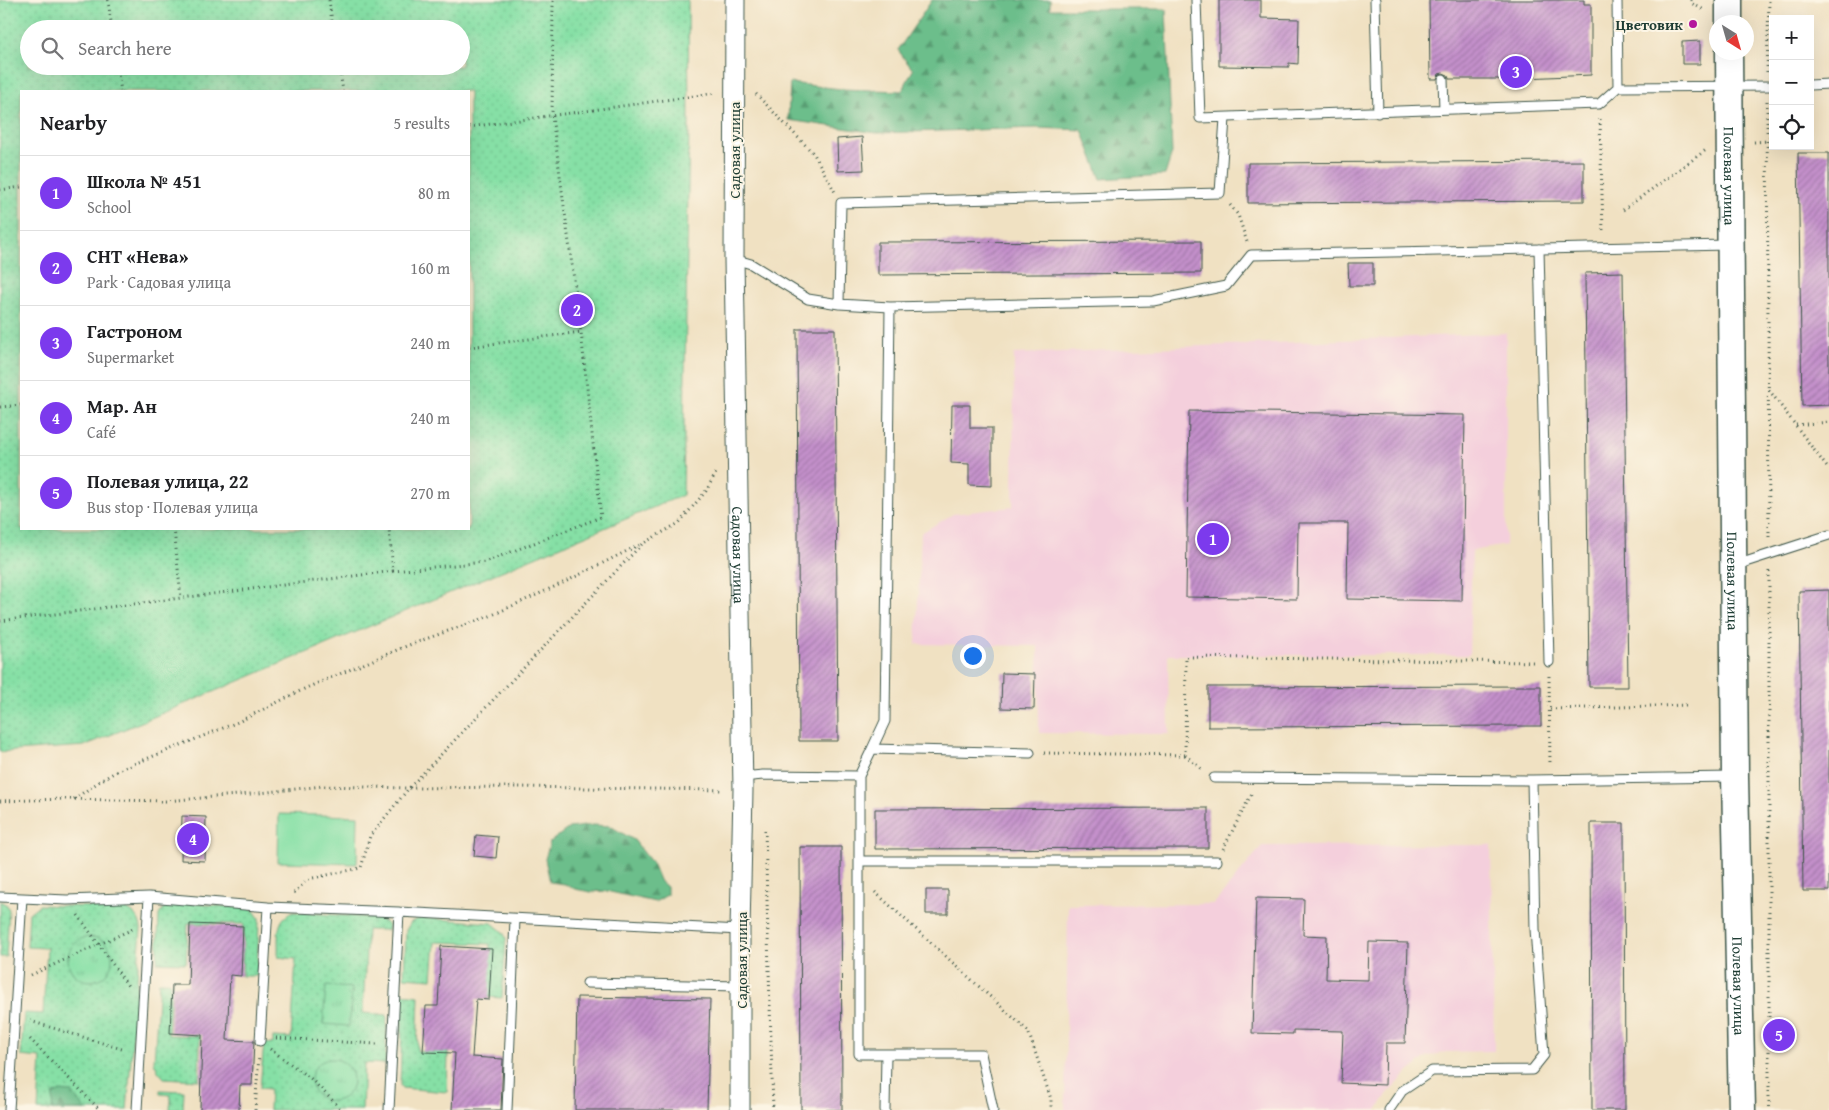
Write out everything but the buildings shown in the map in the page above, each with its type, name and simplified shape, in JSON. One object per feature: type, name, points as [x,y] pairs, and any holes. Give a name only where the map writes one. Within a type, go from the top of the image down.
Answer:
[{"type":"street","name":"Садовая улица","points":[[735,0],[734,259],[743,783],[740,930],[740,1110]]},
{"type":"street","points":[[1729,0],[1729,15]]},
{"type":"street","name":"Полевая улица","points":[[1729,60],[1735,778],[1742,1110]]},
{"type":"lane","points":[[1196,0],[1200,118],[1599,104],[1618,87],[1769,86]]},
{"type":"lane","points":[[1376,0],[1378,113]]},
{"type":"lane","points":[[1617,0],[1618,87]]},
{"type":"lane","points":[[1443,79],[1444,109]]},
{"type":"lane","points":[[1814,85],[1829,84]]},
{"type":"lane","points":[[839,304],[841,203],[1220,193],[1225,118]]},
{"type":"lane","points":[[734,259],[751,264],[808,299],[839,304],[890,307],[1153,302],[1226,286],[1251,255],[1731,245]]},
{"type":"lane","points":[[1540,249],[1549,662]]},
{"type":"lane","points":[[890,307],[885,720],[859,776],[860,1054],[981,1054],[993,1110]]},
{"type":"lane","points":[[1734,566],[1829,535]]},
{"type":"lane","points":[[872,749],[1030,753]]},
{"type":"lane","points":[[743,783],[763,775],[859,776]]},
{"type":"lane","points":[[1214,778],[1550,780],[1735,778]]},
{"type":"lane","points":[[1389,1110],[1402,1091],[1432,1071],[1532,1070],[1544,1055],[1535,929],[1532,780]]},
{"type":"lane","points":[[860,861],[1217,861]]},
{"type":"lane","points":[[0,898],[67,900],[149,897],[268,907],[740,930]]},
{"type":"lane","points":[[137,1110],[149,897]]},
{"type":"lane","points":[[9,1110],[22,898]]},
{"type":"lane","points":[[260,1039],[268,907]]},
{"type":"lane","points":[[388,1110],[399,912]]},
{"type":"lane","points":[[507,1110],[515,919]]},
{"type":"lane","points":[[587,983],[740,986]]},
{"type":"lane","points":[[885,1110],[886,1054]]},
{"type":"path","points":[[108,0],[111,20]]},
{"type":"path","points":[[329,0],[332,20]]},
{"type":"path","points":[[0,621],[393,571],[485,562],[601,517],[581,332],[552,116],[553,0]]},
{"type":"path","points":[[118,75],[121,90]]},
{"type":"path","points":[[340,75],[343,90]]},
{"type":"path","points":[[470,127],[734,91],[753,91],[814,154],[841,203]]},
{"type":"path","points":[[1599,104],[1604,248]]},
{"type":"path","points":[[1751,142],[1768,141]]},
{"type":"path","points":[[1623,210],[1713,145]]},
{"type":"path","points":[[0,190],[20,187]]},
{"type":"path","points":[[1238,215],[1251,255]]},
{"type":"path","points":[[470,347],[581,332]]},
{"type":"path","points":[[1769,390],[1829,470]]},
{"type":"path","points":[[0,407],[20,405]]},
{"type":"path","points":[[1795,425],[1829,422]]},
{"type":"path","points":[[74,799],[119,770],[238,722],[306,688],[409,645],[490,616],[642,544],[679,523],[706,491],[719,466]]},
{"type":"path","points":[[174,530],[182,598]]},
{"type":"path","points":[[389,530],[393,571]]},
{"type":"path","points":[[288,908],[295,891],[308,879],[361,868],[370,836],[409,788],[642,544]]},
{"type":"path","points":[[1184,755],[1186,657],[1549,662],[1550,780]]},
{"type":"path","points":[[1550,709],[1688,705]]},
{"type":"path","points":[[1030,753],[1184,755],[1214,778]]},
{"type":"path","points":[[1217,861],[1260,777]]},
{"type":"path","points":[[0,802],[74,799],[165,801],[323,786],[516,788],[743,783]]},
{"type":"path","points":[[860,879],[1028,1032],[1051,1099],[1051,1110]]},
{"type":"path","points":[[67,900],[143,1006]]},
{"type":"path","points":[[18,982],[147,923]]},
{"type":"path","points":[[15,1020],[140,1055]]},
{"type":"path","points":[[15,1020],[100,1110]]},
{"type":"path","points":[[260,1039],[392,1046]]},
{"type":"path","points":[[255,1110],[260,1039]]},
{"type":"path","points":[[260,1039],[311,1078],[342,1110]]},
{"type":"shaded area","points":[[1506,333],[1506,545],[1472,551],[1469,655],[1168,655],[1169,734],[1039,733],[1038,646],[916,644],[921,533],[953,514],[1013,507],[1014,354]]},
{"type":"shaded area","points":[[1491,845],[1494,1051],[1446,1052],[1426,1057],[1388,1093],[1377,1110],[1065,1110],[1068,905],[1214,904],[1262,846]]},
{"type":"green space","points":[[0,0],[688,0],[689,125],[683,495],[84,746],[0,752]]},
{"type":"green space","points":[[932,0],[1050,0],[1050,9],[1166,9],[1172,153],[1165,175],[1101,179],[1082,130],[1038,128],[877,133],[788,120],[790,83],[841,89],[902,91],[913,70],[898,50]]},
{"type":"green space","points":[[279,814],[358,816],[357,864],[278,862]]},
{"type":"green space","points":[[593,825],[610,826],[634,840],[652,863],[659,880],[667,887],[667,895],[655,902],[606,891],[591,892],[575,889],[565,884],[550,882],[545,859],[550,842],[569,828]]},
{"type":"green space","points":[[0,901],[7,905],[9,910],[6,957],[0,957]]},
{"type":"green space","points":[[175,902],[253,909],[259,918],[257,976],[242,976],[244,924],[188,923],[186,963],[157,962],[159,915],[165,906]]},
{"type":"green space","points":[[39,905],[125,908],[138,918],[141,928],[127,1110],[38,1110],[41,1058],[21,1056],[24,1013],[43,1014],[47,948],[27,947],[29,913]]},
{"type":"green space","points":[[293,912],[377,918],[388,925],[389,930],[367,930],[363,1013],[387,1015],[385,1064],[364,1063],[362,1110],[269,1110],[270,1089],[260,1088],[264,1043],[273,1044],[273,1037],[291,1038],[296,959],[278,957],[278,937],[283,919]]},
{"type":"green space","points":[[421,918],[492,923],[503,932],[506,938],[502,998],[488,997],[490,944],[435,942],[432,979],[404,977],[406,930],[411,922]]},
{"type":"green space","points":[[90,937],[102,941],[108,947],[112,959],[108,971],[102,977],[90,981],[78,977],[72,971],[68,959],[72,947],[78,941]]},
{"type":"green space","points":[[159,982],[171,982],[168,1035],[200,1036],[199,1080],[164,1078],[154,1062]]},
{"type":"green space","points":[[326,986],[352,988],[349,1026],[323,1024]]},
{"type":"green space","points":[[403,994],[419,996],[417,1051],[448,1052],[447,1092],[402,1088],[400,1085]]},
{"type":"green space","points":[[332,1059],[347,1065],[353,1080],[347,1095],[332,1101],[317,1095],[311,1080],[317,1065]]},
{"type":"green space","points":[[160,1090],[184,1091],[183,1110],[170,1110],[171,1095],[160,1094]]},
{"type":"green space","points":[[60,1091],[72,1092],[86,1110],[52,1110],[53,1095]]},
{"type":"place","name":"Цветовик","points":[[1693,24]]},
{"type":"place","name":"Гастроном","points":[[1516,72]]},
{"type":"place","name":"СНТ «Нева»","points":[[577,310]]},
{"type":"place","name":"Школа № 451","points":[[1213,539]]},
{"type":"place","name":"Мар. Ан","points":[[193,839]]},
{"type":"place","name":"Полевая улица, 22","points":[[1779,1035]]}]
